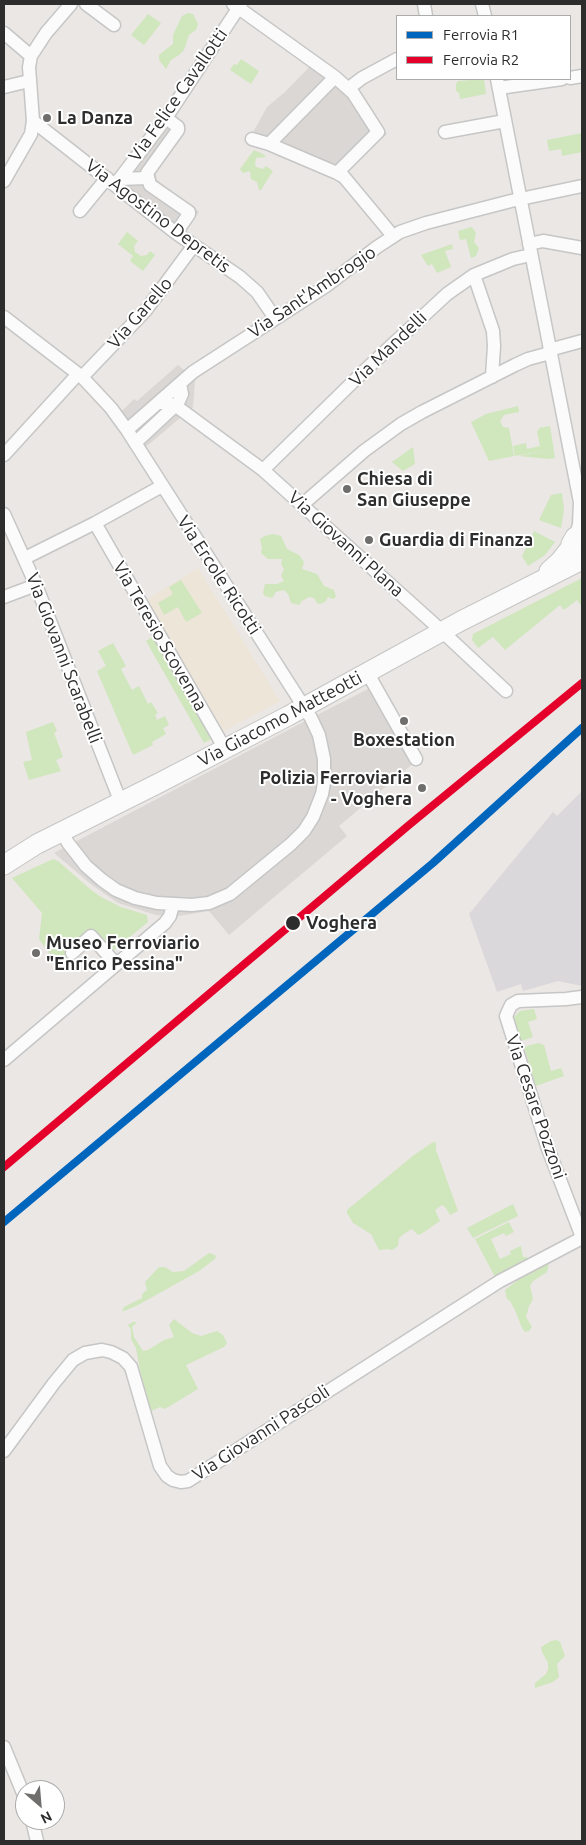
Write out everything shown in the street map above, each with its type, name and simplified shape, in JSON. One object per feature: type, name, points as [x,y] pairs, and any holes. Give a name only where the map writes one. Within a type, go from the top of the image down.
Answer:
[{"type":"street","points":[[4,181],[31,134],[33,122],[29,82],[30,56],[46,33],[71,4]]},
{"type":"street","points":[[86,4],[114,26]]},
{"type":"street","points":[[237,5],[349,88],[378,132],[337,173]]},
{"type":"street","name":"Via Felice Cavallotti","points":[[80,211],[113,181],[166,118],[237,5]]},
{"type":"street","points":[[4,32],[30,56]]},
{"type":"street","points":[[349,88],[362,78],[396,60]]},
{"type":"street","points":[[269,144],[335,77]]},
{"type":"street","points":[[549,80],[498,84],[580,502],[579,547]]},
{"type":"street","points":[[4,86],[29,82]]},
{"type":"street","points":[[166,118],[178,127],[178,130],[147,173],[150,185],[189,212],[176,233]]},
{"type":"street","points":[[445,132],[505,121]]},
{"type":"street","name":"Via Agostino Depretis","points":[[33,122],[113,181],[176,233],[229,268],[250,285],[275,318]]},
{"type":"street","points":[[252,139],[269,144],[344,177],[393,236]]},
{"type":"street","points":[[113,181],[148,178]]},
{"type":"street","name":"Via Sant'Ambrogio","points":[[127,430],[180,384],[221,353],[339,277],[393,236],[406,229],[520,197],[582,186]]},
{"type":"street","name":"Via Mandelli","points":[[263,470],[431,308],[463,281],[513,259],[543,241],[582,248]]},
{"type":"street","name":"Via Garello","points":[[4,455],[146,310],[194,245]]},
{"type":"street","points":[[474,275],[493,330],[492,377]]},
{"type":"street","points":[[4,317],[80,376],[111,408],[135,443],[176,406],[181,397],[180,384]]},
{"type":"street","points":[[303,504],[364,451],[402,424],[528,359],[582,342]]},
{"type":"street","points":[[158,403],[168,403],[176,406]]},
{"type":"street","name":"Via Giovanni Plana","points":[[176,406],[263,470],[303,504],[506,692]]},
{"type":"street","name":"Via Ercole Ricotti","points":[[62,832],[86,866],[116,890],[135,898],[157,903],[192,905],[209,903],[228,895],[291,844],[308,824],[322,794],[325,770],[319,735],[304,707],[135,443]]},
{"type":"street","points":[[572,461],[582,489]]},
{"type":"street","points":[[25,558],[95,523],[162,486]]},
{"type":"street","name":"Via Giovanni Scarabelli","points":[[4,514],[36,585],[121,803]]},
{"type":"street","name":"Via Teresio Scovenna","points":[[95,523],[225,749]]},
{"type":"street","name":"Via Giacomo Matteotti","points":[[4,865],[37,844],[225,749],[521,590],[547,573],[579,547]]},
{"type":"street","points":[[4,597],[36,585]]},
{"type":"street","points":[[367,672],[416,759]]},
{"type":"street","name":"Via Giacomo Matteotti","points":[[4,855],[37,844]]},
{"type":"street","points":[[4,1060],[165,923],[170,916],[173,905]]},
{"type":"street","points":[[72,953],[91,936],[116,964]]},
{"type":"street","name":"Via Cesare Pozzoni","points":[[582,996],[566,999],[518,1001],[511,1005],[506,1013],[506,1019],[547,1146],[582,1238]]},
{"type":"street","name":"Via Giovanni Pascoli","points":[[4,1451],[73,1360],[85,1353],[102,1350],[124,1358],[131,1367],[160,1466],[167,1476],[173,1480],[188,1481],[500,1281],[582,1238]]},
{"type":"street","points":[[4,1747],[18,1780]]},
{"type":"shaded area","points":[[318,58],[358,89],[387,134],[347,171],[342,184],[337,182],[338,180],[281,155],[280,157],[268,150],[253,145],[251,136],[267,107],[285,92]]},
{"type":"shaded area","points":[[165,114],[186,129],[155,170],[157,180],[199,212],[185,231],[116,177]]},
{"type":"shaded area","points":[[178,365],[184,370],[186,369],[195,380],[193,407],[141,451],[117,416],[134,399],[137,401]]},
{"type":"shaded area","points":[[198,568],[280,701],[224,731],[146,600]]},
{"type":"shaded area","points":[[380,683],[422,756],[339,826],[347,836],[229,935],[209,911],[178,916],[156,915],[118,903],[92,885],[54,853],[311,718]]},
{"type":"shaded area","points":[[582,791],[582,986],[558,981],[523,991],[521,984],[497,992],[469,914],[553,812],[557,816]]},
{"type":"green space","points":[[188,13],[193,14],[198,24],[196,30],[189,35],[184,50],[171,60],[166,69],[159,60],[159,55],[173,44],[173,35],[182,16]]},
{"type":"green space","points":[[148,14],[161,23],[144,45],[131,35]]},
{"type":"green space","points":[[241,59],[259,71],[251,84],[230,70]]},
{"type":"green space","points":[[484,80],[486,94],[460,99],[459,93],[456,91],[458,81]]},
{"type":"green space","points":[[582,133],[582,152],[562,156],[561,149],[549,151],[547,140]]},
{"type":"green space","points":[[254,150],[265,155],[265,157],[256,158],[256,167],[263,169],[266,166],[273,171],[261,190],[259,190],[257,182],[251,179],[250,171],[243,173],[240,169]]},
{"type":"green space","points":[[472,227],[476,233],[474,242],[479,248],[476,256],[471,258],[466,239],[460,240],[458,231]]},
{"type":"green space","points":[[127,232],[138,241],[134,246],[135,252],[141,256],[147,255],[150,251],[155,255],[143,271],[130,261],[133,256],[118,244]]},
{"type":"green space","points":[[452,244],[453,249],[445,251],[451,267],[437,273],[432,264],[428,266],[421,255]]},
{"type":"green space","points":[[518,406],[519,412],[504,415],[500,421],[503,427],[509,428],[514,456],[489,461],[471,422],[486,414]]},
{"type":"green space","points":[[550,426],[555,458],[519,456],[552,449],[515,456],[513,446],[526,443],[527,449],[540,446],[537,431],[539,428]]},
{"type":"green space","points":[[413,447],[415,464],[403,471],[392,462]]},
{"type":"green space","points":[[562,493],[564,510],[561,528],[539,520],[551,495]]},
{"type":"green space","points":[[534,531],[555,542],[545,555],[528,566],[522,556]]},
{"type":"green space","points":[[273,534],[281,536],[287,549],[299,555],[304,562],[302,569],[317,574],[324,586],[334,590],[336,597],[333,599],[328,597],[325,602],[320,604],[314,598],[309,597],[299,605],[291,603],[288,594],[284,590],[276,592],[272,598],[265,596],[263,593],[265,584],[277,584],[284,581],[281,576],[284,569],[281,564],[282,559],[268,559],[261,553],[260,539]]},
{"type":"green space","points":[[582,578],[582,607],[577,600],[564,610],[560,605],[505,650],[493,637],[478,648],[472,640],[473,634]]},
{"type":"green space","points":[[181,580],[202,613],[186,622],[178,607],[164,615],[158,603],[173,594],[169,587]]},
{"type":"green space","points":[[155,635],[213,738],[204,743],[146,641]]},
{"type":"green space","points":[[113,643],[126,666],[121,669],[132,690],[139,686],[148,704],[151,702],[158,713],[155,715],[157,720],[165,716],[169,725],[163,728],[166,734],[152,742],[153,745],[133,755],[97,671],[106,666],[98,651]]},
{"type":"green space","points":[[53,722],[57,731],[54,733],[63,757],[56,760],[61,771],[29,780],[23,762],[32,760],[26,732]]},
{"type":"green space","points":[[53,859],[58,861],[101,897],[121,907],[147,915],[148,922],[109,954],[91,934],[71,951],[78,960],[63,972],[39,939],[42,913],[12,878]]},
{"type":"green space","points":[[534,1009],[537,1019],[528,1022],[533,1037],[521,1041],[514,1017],[520,1011]]},
{"type":"green space","points":[[538,1043],[544,1045],[551,1071],[561,1068],[564,1076],[536,1086],[524,1047]]},
{"type":"green space","points":[[433,1142],[436,1143],[436,1150],[458,1211],[450,1215],[442,1205],[435,1210],[440,1221],[421,1234],[418,1235],[412,1229],[405,1233],[399,1238],[398,1246],[392,1250],[379,1250],[371,1234],[353,1223],[347,1210],[414,1155]]},
{"type":"green space","points":[[513,1204],[518,1216],[473,1238],[467,1228]]},
{"type":"green space","points":[[509,1222],[514,1232],[506,1236],[504,1233],[491,1239],[500,1259],[511,1254],[510,1251],[521,1246],[523,1257],[528,1259],[495,1277],[475,1239]]},
{"type":"green space","points":[[209,1253],[215,1255],[216,1258],[199,1271],[138,1305],[122,1311],[124,1307],[142,1298],[142,1294],[147,1290],[145,1282],[159,1267],[165,1267],[173,1272],[184,1271]]},
{"type":"green space","points":[[549,1264],[547,1272],[533,1281],[530,1286],[533,1299],[526,1317],[532,1327],[529,1331],[525,1332],[515,1310],[507,1299],[505,1290],[523,1276]]},
{"type":"green space","points":[[174,1319],[192,1333],[201,1336],[217,1331],[223,1335],[227,1343],[224,1347],[186,1365],[198,1389],[165,1409],[160,1407],[151,1411],[141,1376],[136,1348],[131,1339],[131,1330],[128,1325],[137,1322],[132,1327],[134,1337],[143,1351],[174,1337],[169,1325]]},
{"type":"green space","points":[[557,1640],[560,1642],[565,1656],[557,1664],[559,1677],[553,1682],[535,1688],[535,1683],[546,1674],[548,1669],[548,1663],[541,1647]]},
{"type":"railway","points":[[4,1167],[409,825],[582,683]]},
{"type":"rail line","name":"R2","points":[[4,1167],[409,825],[582,683]]},
{"type":"rail line","name":"R1","points":[[4,1222],[433,863],[582,728]]},
{"type":"place","name":"La Danza","points":[[47,118]]},
{"type":"place","name":"Chiesa di San Giuseppe","points":[[347,489]]},
{"type":"place","name":"Guardia di Finanza","points":[[369,540]]},
{"type":"place","name":"Boxestation","points":[[404,721]]},
{"type":"place","name":"Polizia Ferroviaria - Voghera","points":[[422,788]]},
{"type":"place","name":"Voghera","points":[[293,923]]},
{"type":"place","name":"Museo Ferroviario \"Enrico Pessina\"","points":[[36,953]]}]
